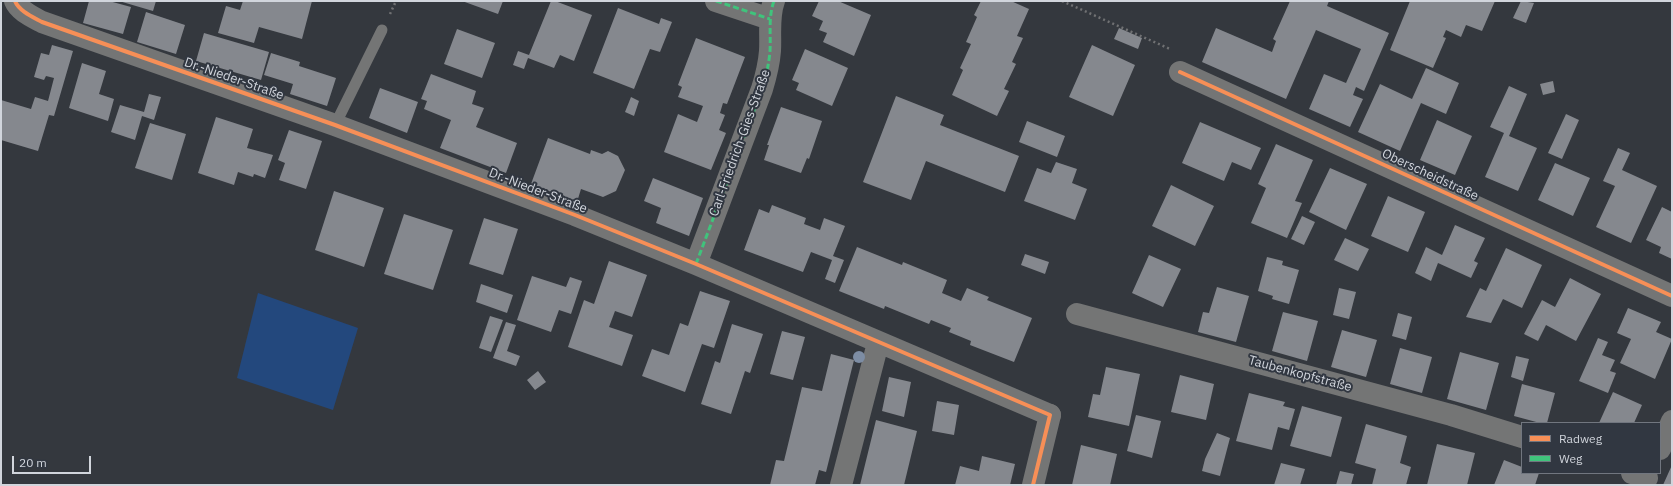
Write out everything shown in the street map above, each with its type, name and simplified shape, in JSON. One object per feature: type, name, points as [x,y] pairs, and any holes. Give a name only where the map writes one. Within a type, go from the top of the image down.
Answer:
[{"type":"street","name":"Dr.-Nieder-Straße","points":[[15,1],[16,4],[28,15],[42,22],[335,125],[575,215],[696,264],[878,343],[1050,415],[1033,485]]},
{"type":"street","name":"Carl-Friedrich-Gies-Straße","points":[[696,264],[762,89],[768,68],[770,51],[772,10],[716,1]]},
{"type":"street","name":"Oberscheidstraße","points":[[1178,62],[1672,296]]},
{"type":"street","name":"Taubenkopfstraße","points":[[1077,314],[1444,413],[1521,437]]},
{"type":"street","points":[[841,485],[878,343]]},
{"type":"street","points":[[1661,447],[1671,424]]},
{"type":"lane","points":[[335,125],[382,30]]},
{"type":"path","points":[[1062,1],[1178,62]]},
{"type":"shaded area","points":[[258,293],[358,328],[333,410],[237,378]]},
{"type":"building","points":[[89,1],[109,1],[131,7],[123,34],[83,23]]},
{"type":"building","points":[[119,1],[156,1],[153,11]]},
{"type":"building","points":[[243,1],[312,1],[302,39],[259,27],[254,43],[218,33],[226,6],[240,10]]},
{"type":"building","points":[[462,1],[503,1],[498,14]]},
{"type":"building","points":[[551,1],[555,1],[592,15],[574,61],[560,55],[554,68],[528,58],[524,69],[513,65],[518,51],[529,55]]},
{"type":"building","points":[[819,1],[838,1],[871,15],[854,56],[823,42],[827,33],[819,30],[823,21],[812,16]]},
{"type":"building","points":[[981,1],[1011,1],[1029,9],[1017,36],[1023,38],[1012,62],[1016,64],[1004,89],[1009,91],[997,116],[952,95],[963,70],[960,68],[971,44],[966,42],[977,17],[974,15]]},
{"type":"building","points":[[1290,1],[1329,1],[1327,6],[1389,33],[1364,91],[1356,87],[1353,95],[1363,99],[1350,127],[1309,109],[1324,74],[1346,83],[1361,49],[1316,30],[1286,99],[1202,62],[1216,28],[1272,52],[1276,41],[1273,39]]},
{"type":"building","points":[[1410,1],[1495,1],[1482,31],[1466,25],[1461,37],[1446,30],[1443,37],[1446,38],[1433,68],[1390,50]]},
{"type":"building","points":[[1521,1],[1534,3],[1526,23],[1513,18]]},
{"type":"building","points":[[618,8],[659,24],[661,18],[672,22],[660,52],[650,49],[634,89],[593,73]]},
{"type":"building","points":[[146,12],[185,25],[176,54],[137,42]]},
{"type":"building","points":[[1119,28],[1142,38],[1138,49],[1114,39]]},
{"type":"building","points":[[457,29],[495,43],[482,78],[444,64]]},
{"type":"building","points":[[204,33],[269,52],[261,80],[196,61]]},
{"type":"building","points":[[696,38],[745,57],[727,104],[723,103],[720,113],[725,115],[719,130],[726,133],[711,170],[664,152],[678,114],[697,122],[703,106],[678,97],[682,87],[678,85]]},
{"type":"building","points":[[52,45],[73,51],[54,116],[49,115],[38,151],[1,140],[1,100],[31,109],[35,97],[48,101],[54,78],[46,76],[44,80],[34,77],[41,53],[49,55]]},
{"type":"building","points":[[1092,45],[1135,65],[1113,116],[1069,97]]},
{"type":"building","points":[[805,49],[848,68],[832,106],[796,90],[799,83],[792,80]]},
{"type":"building","points":[[271,53],[300,62],[299,66],[336,78],[327,106],[290,94],[293,84],[264,75]]},
{"type":"building","points":[[82,63],[106,71],[99,94],[114,99],[108,121],[69,108]]},
{"type":"building","points":[[1426,68],[1459,83],[1446,114],[1421,103],[1400,151],[1358,132],[1380,84],[1412,99]]},
{"type":"building","points":[[431,74],[476,91],[472,104],[484,108],[476,127],[517,143],[506,173],[440,148],[451,120],[424,109],[427,101],[421,99]]},
{"type":"building","points":[[1553,81],[1555,92],[1543,95],[1540,84]]},
{"type":"building","points":[[1509,86],[1527,94],[1509,136],[1537,148],[1518,191],[1485,177],[1504,133],[1490,127]]},
{"type":"building","points":[[380,88],[418,102],[407,133],[369,118]]},
{"type":"building","points":[[149,94],[161,97],[154,120],[142,116],[135,140],[111,132],[120,105],[144,112]]},
{"type":"building","points":[[896,96],[944,115],[940,125],[1019,156],[1005,192],[926,161],[911,200],[863,182]]},
{"type":"building","points":[[631,97],[639,101],[634,116],[625,112]]},
{"type":"building","points":[[781,107],[822,121],[809,159],[807,158],[801,173],[764,160],[769,145],[767,145]]},
{"type":"building","points":[[1566,114],[1579,120],[1562,159],[1548,153]]},
{"type":"building","points":[[216,117],[253,129],[247,148],[273,155],[265,178],[254,174],[253,177],[238,172],[234,185],[198,173]]},
{"type":"building","points":[[1437,120],[1472,136],[1455,175],[1420,160]]},
{"type":"building","points":[[1027,121],[1065,136],[1057,157],[1019,142]]},
{"type":"building","points":[[1200,122],[1261,148],[1251,170],[1232,162],[1224,181],[1182,163]]},
{"type":"building","points":[[150,123],[186,134],[172,180],[135,168]]},
{"type":"building","points":[[289,130],[322,141],[306,189],[279,180],[285,163],[278,160]]},
{"type":"building","points":[[548,138],[590,154],[591,150],[602,154],[608,151],[618,156],[625,170],[616,191],[603,197],[581,189],[577,202],[531,184]]},
{"type":"building","points":[[1276,144],[1313,160],[1295,201],[1302,203],[1287,238],[1251,223],[1266,188],[1258,184]]},
{"type":"building","points":[[1618,148],[1630,153],[1622,170],[1657,186],[1631,243],[1596,227],[1615,186],[1603,181]]},
{"type":"building","points":[[1056,162],[1077,169],[1072,183],[1087,189],[1075,220],[1024,201],[1037,168],[1051,173]]},
{"type":"building","points":[[1555,163],[1590,178],[1573,216],[1538,200]]},
{"type":"building","points":[[1330,168],[1367,184],[1346,230],[1309,212]]},
{"type":"building","points":[[653,178],[703,198],[689,236],[656,223],[661,208],[644,201]]},
{"type":"building","points":[[1171,185],[1214,206],[1195,246],[1152,226]]},
{"type":"building","points":[[334,191],[384,208],[364,267],[315,250]]},
{"type":"building","points":[[1388,196],[1425,212],[1408,252],[1371,236]]},
{"type":"building","points":[[772,205],[806,218],[804,224],[820,230],[824,218],[845,226],[833,256],[844,260],[835,283],[825,279],[832,260],[811,252],[803,272],[744,250],[759,209],[769,213]]},
{"type":"building","points":[[1662,207],[1672,212],[1672,259],[1659,253],[1661,247],[1646,240]]},
{"type":"building","points":[[404,214],[453,230],[433,290],[384,274]]},
{"type":"building","points":[[1302,216],[1315,222],[1304,245],[1291,239]]},
{"type":"building","points":[[484,218],[518,229],[503,275],[469,264]]},
{"type":"building","points":[[1455,225],[1485,238],[1474,261],[1478,263],[1471,278],[1438,263],[1431,281],[1415,273],[1426,247],[1442,255]]},
{"type":"building","points":[[1345,238],[1369,249],[1358,271],[1334,260]]},
{"type":"building","points":[[857,247],[902,265],[903,262],[947,280],[942,293],[961,301],[967,288],[989,297],[987,300],[1032,318],[1014,362],[970,345],[971,341],[949,332],[951,328],[931,320],[929,324],[885,306],[884,309],[839,291]]},
{"type":"building","points":[[1506,248],[1542,265],[1522,308],[1503,299],[1491,323],[1466,317],[1480,288],[1486,291]]},
{"type":"building","points":[[1025,254],[1049,262],[1045,274],[1021,265]]},
{"type":"building","points":[[1149,255],[1181,269],[1163,307],[1132,293]]},
{"type":"building","points":[[1267,257],[1283,261],[1282,265],[1299,270],[1289,304],[1272,299],[1273,296],[1258,291]]},
{"type":"building","points":[[609,261],[647,275],[632,317],[615,311],[609,327],[633,335],[622,366],[568,347],[584,300],[594,304]]},
{"type":"building","points":[[532,276],[566,287],[570,277],[582,281],[571,314],[559,310],[551,332],[517,320]]},
{"type":"building","points":[[1570,278],[1601,294],[1576,341],[1546,325],[1538,341],[1524,334],[1542,300],[1555,307]]},
{"type":"building","points":[[481,284],[513,295],[507,313],[476,302]]},
{"type":"building","points":[[1217,287],[1249,296],[1236,342],[1198,332],[1203,312],[1209,313]]},
{"type":"building","points":[[1339,288],[1356,292],[1349,319],[1333,315]]},
{"type":"building","points":[[700,291],[730,301],[714,348],[702,344],[685,392],[642,376],[652,349],[669,355],[680,323],[688,326]]},
{"type":"building","points":[[1628,308],[1661,322],[1656,332],[1672,339],[1655,379],[1620,363],[1631,339],[1617,333]]},
{"type":"building","points":[[1283,312],[1318,321],[1307,361],[1272,351]]},
{"type":"building","points":[[1398,313],[1412,317],[1406,340],[1392,336]]},
{"type":"building","points":[[490,316],[503,320],[491,352],[479,348]]},
{"type":"building","points":[[506,322],[516,325],[507,351],[520,356],[516,366],[493,358]]},
{"type":"building","points":[[732,324],[763,334],[750,373],[745,371],[731,414],[701,404],[715,361],[720,363]]},
{"type":"building","points":[[1342,330],[1377,340],[1366,377],[1331,367]]},
{"type":"building","points":[[782,331],[805,337],[793,380],[770,374]]},
{"type":"building","points":[[1598,338],[1608,342],[1602,355],[1615,360],[1610,371],[1616,373],[1608,393],[1579,381]]},
{"type":"building","points":[[1400,348],[1432,357],[1422,393],[1390,384]]},
{"type":"building","points":[[1460,352],[1499,363],[1486,410],[1447,399]]},
{"type":"building","points":[[831,354],[854,360],[826,472],[819,470],[815,485],[770,485],[776,460],[784,461],[802,387],[822,391]]},
{"type":"building","points":[[1516,356],[1529,359],[1523,381],[1511,377]]},
{"type":"building","points":[[1106,367],[1140,374],[1129,426],[1088,417],[1093,394],[1100,395]]},
{"type":"building","points":[[538,371],[546,382],[535,390],[527,380]]},
{"type":"building","points":[[1180,375],[1214,384],[1206,420],[1171,412]]},
{"type":"building","points":[[889,377],[911,382],[904,417],[882,411]]},
{"type":"building","points":[[1522,384],[1555,393],[1547,422],[1536,422],[1514,416]]},
{"type":"building","points":[[1613,392],[1642,405],[1634,422],[1599,422]]},
{"type":"building","points":[[1249,393],[1285,402],[1283,406],[1295,409],[1289,430],[1278,427],[1272,450],[1236,441]]},
{"type":"building","points":[[937,401],[959,405],[954,435],[932,431]]},
{"type":"building","points":[[1302,406],[1342,417],[1331,457],[1290,446]]},
{"type":"building","points":[[1136,415],[1161,421],[1152,458],[1127,451]]},
{"type":"building","points":[[876,420],[917,431],[904,485],[860,485]]},
{"type":"building","points":[[1366,424],[1407,436],[1400,463],[1411,467],[1406,485],[1372,485],[1376,469],[1355,463]]},
{"type":"building","points":[[1217,433],[1230,438],[1220,476],[1202,471],[1205,459]]},
{"type":"building","points":[[1437,444],[1475,453],[1467,485],[1427,485]]},
{"type":"building","points":[[1081,445],[1117,454],[1110,485],[1072,485]]},
{"type":"building","points":[[982,456],[1015,464],[1010,485],[955,485],[960,466],[979,471]]},
{"type":"building","points":[[1504,460],[1521,467],[1521,474],[1539,474],[1535,485],[1494,485]]},
{"type":"building","points":[[1281,463],[1305,469],[1300,485],[1274,485]]},
{"type":"building","points":[[1672,465],[1672,485],[1663,485]]},
{"type":"building","points":[[1340,471],[1354,474],[1351,485],[1336,485]]},
{"type":"marked path","points":[[716,1],[770,19]]},
{"type":"marked path","points":[[696,264],[762,89],[770,56],[770,20],[774,1]]},
{"type":"cycle path","points":[[15,1],[23,11],[42,22],[335,125],[575,215],[696,264],[1050,415],[1033,485]]},
{"type":"cycle path","points":[[1180,72],[1672,296]]}]
